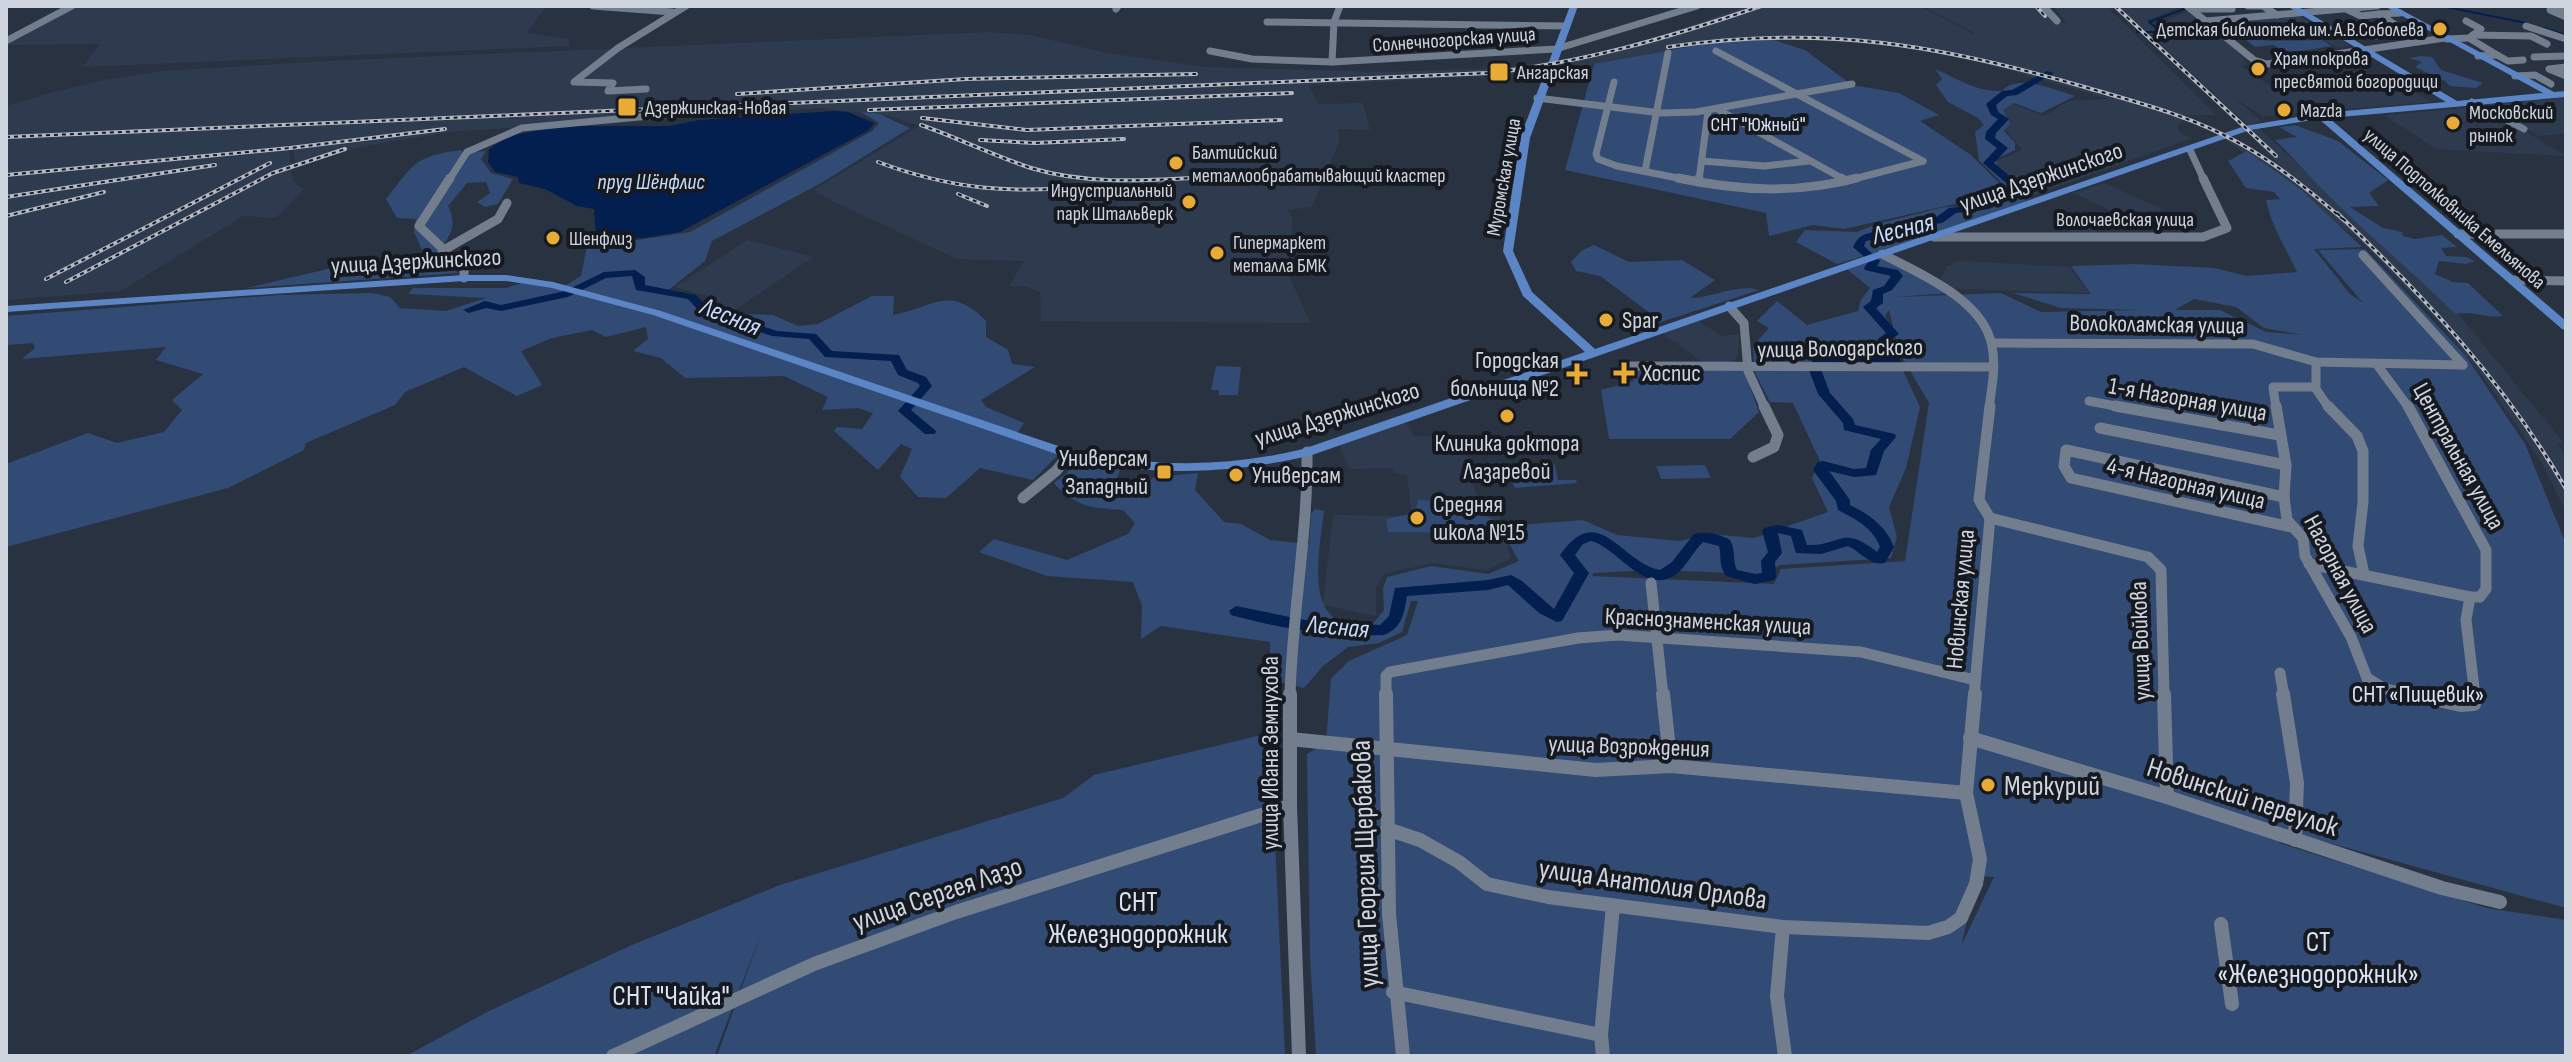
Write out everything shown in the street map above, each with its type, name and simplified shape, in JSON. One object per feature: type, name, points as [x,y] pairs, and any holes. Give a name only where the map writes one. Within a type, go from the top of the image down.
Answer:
[{"type":"main road","name":"Муромская улица","points":[[1574,6],[1537,98],[1522,148],[1508,251],[1527,294],[1592,352]]},
{"type":"main road","points":[[2291,6],[2454,104]]},
{"type":"main road","points":[[2388,6],[2552,95]]},
{"type":"main road","name":"улица Дзержинского","points":[[6,309],[464,278],[518,279],[657,313],[1070,454],[1116,464],[1184,469],[1247,465],[1307,452],[2190,150],[2246,128],[2321,116],[2566,94]]},
{"type":"main road","name":"улица Подполковника Емельянова","points":[[2321,116],[2566,327]]},
{"type":"street","points":[[6,41],[72,6]]},
{"type":"street","points":[[593,6],[673,12]]},
{"type":"street","points":[[646,89],[608,91],[613,83],[574,82],[584,72],[686,6]]},
{"type":"street","points":[[1332,62],[1334,22],[1340,6]]},
{"type":"street","name":"Солнечногорская улица","points":[[1210,51],[1252,59],[1332,62],[1556,49],[1694,6]]},
{"type":"street","points":[[2043,6],[2057,21]]},
{"type":"street","points":[[2248,6],[2263,6],[2277,15]]},
{"type":"street","points":[[2206,21],[2377,6]]},
{"type":"street","points":[[2190,8],[2231,7],[2249,17]]},
{"type":"street","points":[[2190,8],[2254,60],[2276,64],[2446,38],[2531,36],[2547,44]]},
{"type":"street","points":[[2345,9],[2361,16],[2400,13]]},
{"type":"street","points":[[2376,36],[2406,32],[2379,14]]},
{"type":"street","points":[[2466,21],[2481,29],[2471,37]]},
{"type":"street","points":[[1267,22],[1565,28]]},
{"type":"street","points":[[2526,26],[2566,39]]},
{"type":"street","points":[[2471,37],[2508,61],[2523,60]]},
{"type":"street","points":[[1614,82],[1599,136],[1598,159],[1617,166],[1699,182],[1776,191],[1820,188],[1923,161],[1716,51]]},
{"type":"street","points":[[1645,171],[1668,53]]},
{"type":"street","points":[[2478,56],[2497,55]]},
{"type":"street","points":[[2534,57],[2566,56]]},
{"type":"street","points":[[2515,76],[2535,75],[2566,67]]},
{"type":"street","points":[[2549,69],[2566,76]]},
{"type":"street","points":[[2535,75],[2551,84]]},
{"type":"street","points":[[1537,98],[1606,108],[1708,112],[1852,84]]},
{"type":"street","points":[[2472,102],[2524,129]]},
{"type":"street","points":[[1718,110],[1846,181]]},
{"type":"street","points":[[1699,182],[1708,112]]},
{"type":"street","points":[[464,278],[464,269],[419,226],[467,152],[480,149],[499,134],[522,128],[670,114]]},
{"type":"street","name":"Волочаевская улица","points":[[1934,237],[2203,237],[2219,233],[2227,228],[2190,150]]},
{"type":"street","points":[[1702,161],[1764,166],[1809,161]]},
{"type":"street","points":[[442,251],[498,219],[507,203]]},
{"type":"street","points":[[2458,234],[2566,234]]},
{"type":"street","name":"Волоколамская улица","points":[[1992,343],[2253,344],[2316,362],[2378,366],[2463,365],[2363,255]]},
{"type":"street","name":"Новинская улица","points":[[1873,256],[1955,292],[1984,327],[1992,343],[1994,367],[1979,500],[1990,518],[1966,793],[1980,859],[1976,884],[1961,918],[1948,927],[1928,933]]},
{"type":"street","points":[[2512,280],[2566,281]]},
{"type":"street","points":[[1627,366],[1747,366],[1744,323],[1729,306]]},
{"type":"street","points":[[2316,362],[2311,375],[2314,387],[2326,405],[2359,438],[2365,456],[2361,468],[2363,502],[2356,547],[2364,574]]},
{"type":"street","name":"улица Володарского","points":[[1753,457],[1774,447],[1778,435],[1747,366],[1994,367]]},
{"type":"street","name":"Центральная улица","points":[[2378,366],[2404,399],[2486,550],[2486,589],[2480,597],[2470,597],[2465,605],[2476,701]]},
{"type":"street","name":"Нагорная улица","points":[[2314,387],[2273,387],[2286,465],[2284,497],[2287,520],[2303,538],[2309,564],[2351,637],[2367,678],[2385,689],[2461,705],[2476,701]]},
{"type":"street","name":"1-я Нагорная улица","points":[[2089,401],[2279,435]]},
{"type":"street","points":[[2100,428],[2286,465]]},
{"type":"street","name":"4-я Нагорная улица","points":[[2284,497],[2066,450],[2064,466],[2071,478],[2291,527]]},
{"type":"street","name":"улица Ивана Земнухова","points":[[1299,1056],[1290,806],[1291,657],[1308,507],[1307,452]]},
{"type":"street","points":[[1023,498],[1056,471],[1070,454]]},
{"type":"street","name":"улица Войкова","points":[[1990,518],[2148,557],[2157,563],[2161,570],[2167,797]]},
{"type":"street","points":[[2309,564],[2470,597]]},
{"type":"street","points":[[1651,583],[1671,766]]},
{"type":"street","name":"Краснознаменская улица","points":[[1390,672],[1578,638],[1659,637],[1861,652],[1975,680]]},
{"type":"street","name":"улица Георгия Щербакова","points":[[1390,672],[1386,676],[1387,829],[1393,992],[1403,1056]]},
{"type":"street","points":[[2280,673],[2297,783],[2295,840]]},
{"type":"street","name":"Новинский переулок","points":[[1970,738],[2167,797],[2442,888],[2500,902]]},
{"type":"street","name":"улица Возрождения","points":[[1290,739],[1596,770],[1671,766],[1966,793]]},
{"type":"street","name":"улица Сергея Лазо","points":[[613,1056],[814,964],[986,902],[1290,806]]},
{"type":"street","name":"улица Анатолия Орлова","points":[[1387,829],[1420,840],[1459,862],[1487,884],[1613,906],[1783,927],[1928,933]]},
{"type":"street","points":[[1603,1056],[1601,1035],[1613,906]]},
{"type":"street","points":[[2221,924],[2232,1004]]},
{"type":"street","points":[[1783,927],[1777,996],[1785,1056]]},
{"type":"street","points":[[1393,992],[1601,1035]]},
{"type":"shaded area","points":[[78,6],[547,6],[526,33],[569,39],[569,46],[82,67],[100,44],[6,45]]},
{"type":"shaded area","points":[[1746,6],[1919,6],[1973,34],[1923,6],[2041,6],[2056,23],[2067,23],[2053,6],[2106,6],[2216,115],[2181,115],[2233,137],[2279,165],[2245,130],[2250,127],[2142,27],[2133,26],[2113,6],[2183,6],[2148,20],[2141,15],[2177,46],[2165,34],[2171,32],[2161,23],[2190,10],[2248,59],[2243,59],[2247,64],[2242,66],[2274,89],[2342,89],[2325,77],[2362,70],[2393,88],[2406,87],[2431,102],[2263,116],[2233,97],[2261,121],[2253,123],[2446,299],[2564,443],[2557,444],[2566,456],[2566,512],[2542,463],[2479,371],[2440,323],[2357,237],[2336,224],[2295,189],[2201,126],[2182,120],[2177,127],[2180,133],[2192,138],[2031,196],[2016,178],[1996,170],[1991,164],[2022,150],[2004,127],[1996,98],[2045,116],[2068,101],[2110,99],[1973,60],[1899,47],[1835,41],[1742,39],[1705,43],[1566,70],[1550,77],[1555,61],[1627,47]]},
{"type":"shaded area","points":[[2299,16],[2350,45],[2339,48],[2323,40],[2268,41],[2244,30],[2219,30],[2213,24]]},
{"type":"shaded area","points":[[989,32],[1030,35],[1107,53],[1205,67],[1382,72],[1501,68],[1552,61],[1548,73],[1308,85],[1319,104],[1363,103],[1370,130],[1338,129],[1339,142],[1312,207],[1288,210],[1293,220],[1287,271],[1310,323],[1041,321],[1040,292],[1025,286],[1009,286],[1024,261],[957,259],[814,190],[919,126],[889,116],[821,108],[523,130],[523,127],[448,132],[360,147],[296,168],[293,146],[288,146],[293,181],[304,189],[276,218],[243,216],[121,291],[6,300],[6,106],[50,93],[104,80],[163,71]]},
{"type":"shaded area","points":[[2566,98],[2566,133],[2539,136],[2483,105]]},
{"type":"shaded area","name":"Московский рынок","points":[[2477,107],[2566,156],[2436,149],[2384,115]]},
{"type":"shaded area","points":[[2104,183],[2164,211],[2112,211],[2074,193]]},
{"type":"shaded area","points":[[2054,212],[2096,212],[2106,223],[2089,223],[2100,236],[2074,236]]},
{"type":"shaded area","points":[[748,240],[813,257],[734,311],[710,304],[717,299],[675,287]]},
{"type":"shaded area","points":[[1960,261],[2069,267],[2089,293],[1954,289],[1941,279],[1947,266]]},
{"type":"shaded area","points":[[1699,321],[1721,336],[1739,334],[1738,354],[1734,362],[1701,361],[1662,333]]},
{"type":"shaded area","name":"Средняя школа №15","points":[[1406,422],[1414,436],[1459,438],[1475,472],[1476,479],[1471,480],[1481,508],[1498,508],[1511,558],[1486,570],[1433,563],[1384,574],[1376,587],[1376,616],[1323,605],[1333,515],[1412,516],[1407,475],[1394,473],[1392,468],[1349,469],[1340,448],[1343,444]]},
{"type":"green space","points":[[2245,31],[2267,41],[2322,40],[2332,46],[2289,53],[2273,45],[2255,47],[2236,32]]},
{"type":"green space","name":"СНТ \"Южный\"","points":[[1767,38],[1805,50],[1852,85],[1899,93],[1939,115],[1920,121],[1971,155],[2005,189],[1981,198],[1844,229],[1813,225],[1769,236],[1766,213],[1565,170],[1594,64],[1721,41]]},
{"type":"green space","points":[[2432,57],[2441,70],[2483,83],[2476,88],[2450,86],[2415,67],[2422,62],[2409,58]]},
{"type":"green space","points":[[1935,69],[1984,89],[2002,91],[2017,83],[2027,83],[2075,96],[2041,113],[2014,103],[2003,110],[2010,123],[2004,131],[2015,143],[2015,150],[1996,159],[1998,168],[2014,179],[2031,199],[1908,243],[1837,264],[1796,242],[1805,230],[1857,232],[1944,207],[1971,206],[2008,189],[1979,160],[1975,132],[1984,125],[1978,118],[1948,102],[1936,85],[1942,79]]},
{"type":"green space","points":[[861,112],[879,114],[910,128],[821,183],[712,241],[705,261],[667,291],[723,313],[773,315],[798,326],[818,324],[872,296],[894,296],[893,315],[942,301],[962,303],[986,321],[986,337],[1008,350],[1012,364],[1035,367],[981,400],[986,407],[1024,423],[1014,438],[1059,454],[1033,480],[980,468],[946,498],[918,497],[900,477],[912,449],[901,444],[878,470],[834,431],[837,427],[862,429],[873,413],[858,408],[822,410],[828,397],[784,376],[685,378],[661,358],[633,351],[648,339],[646,327],[606,337],[592,330],[552,338],[521,351],[542,385],[517,396],[464,367],[405,392],[395,405],[306,443],[304,450],[228,488],[6,547],[6,464],[88,433],[117,443],[164,432],[182,410],[172,400],[203,374],[156,360],[166,347],[22,359],[35,348],[33,343],[6,345],[6,316],[279,295],[372,293],[390,297],[400,308],[446,311],[486,298],[408,294],[413,288],[506,288],[522,283],[560,289],[581,276],[588,241],[631,241],[690,232],[872,131],[879,123]]},
{"type":"green space","points":[[2295,125],[2338,141],[2388,180],[2369,193],[2379,206],[2350,207],[2383,228],[2402,232],[2403,236],[2415,239],[2442,235],[2457,247],[2441,248],[2446,256],[2466,257],[2475,261],[2466,264],[2439,261],[2435,274],[2453,282],[2468,283],[2503,316],[2455,314],[2275,140],[2297,137],[2279,127]]},
{"type":"green space","points":[[462,150],[462,153],[486,151],[481,159],[491,173],[513,179],[498,204],[485,207],[477,202],[490,193],[486,182],[467,183],[448,206],[452,219],[451,231],[437,253],[458,273],[246,288],[349,264],[409,269],[427,261],[414,232],[416,219],[397,218],[386,199],[417,163],[434,155]]},
{"type":"green space","points":[[2247,151],[2300,189],[2362,247],[2314,249],[2350,294],[2363,303],[2318,250],[2365,249],[2465,355],[2525,444],[2566,544],[2566,908],[2282,830],[2279,843],[2487,908],[2566,920],[2566,1056],[1316,1056],[1310,957],[1307,754],[1326,743],[1331,679],[1349,661],[1407,635],[1418,601],[1411,601],[1402,632],[1379,643],[1348,647],[1323,666],[1304,688],[1270,680],[1270,642],[1161,626],[1141,639],[1142,606],[1133,582],[1047,576],[979,552],[994,539],[1067,560],[1128,534],[1135,523],[1123,510],[1077,502],[1054,483],[1067,473],[1073,460],[1120,470],[1113,490],[1124,498],[1136,495],[1154,477],[1198,473],[1195,490],[1224,522],[1241,524],[1270,540],[1309,544],[1311,514],[1315,509],[1324,511],[1319,588],[1329,613],[1340,621],[1356,625],[1371,626],[1384,610],[1383,588],[1387,577],[1431,566],[1488,574],[1519,561],[1503,533],[1388,532],[1386,519],[1415,513],[1418,500],[1448,501],[1466,506],[1505,526],[1583,520],[1617,535],[1679,541],[1711,534],[1754,538],[1828,512],[1812,478],[1820,461],[1793,403],[1770,402],[1755,373],[1753,346],[1769,328],[1757,321],[1777,301],[1807,325],[1858,311],[1861,300],[1870,288],[1847,269],[1883,258],[1950,293],[1895,297],[2001,293],[2041,312],[2139,310],[2061,308],[2013,293],[2091,294],[2071,266],[2135,264],[2214,268],[2247,276],[2297,272],[2266,200],[2280,199],[2274,192],[2246,188],[2228,161]],"holes":[[[2194,299],[2236,307],[2264,328],[2303,335],[2266,332],[2220,310],[2175,310]],[[1889,310],[1899,352],[1929,403],[1905,561],[1781,569],[1774,584],[1592,576],[1594,573],[1653,570],[1761,574],[1780,565],[1891,558],[1897,537],[1889,507],[1906,468],[1920,407],[1894,351],[1891,327],[1885,316]],[[1977,876],[1994,877],[1962,944]]]},
{"type":"green space","points":[[1594,245],[1629,262],[1682,260],[1715,280],[1690,298],[1742,288],[1759,290],[1652,325],[1643,324],[1654,316],[1600,276],[1576,271],[1571,262],[1581,251]]},
{"type":"green space","points":[[1731,361],[1744,370],[1759,412],[1730,439],[1609,439],[1601,390],[1634,381],[1624,366],[1630,362]]},
{"type":"green space","points":[[1216,366],[1241,367],[1238,395],[1219,395],[1219,390],[1211,390]]},
{"type":"green space","points":[[1518,464],[1555,465],[1558,480],[1576,480],[1577,483],[1515,488],[1506,470]]},
{"type":"green space","points":[[1705,465],[1711,478],[1661,479],[1656,466]]},
{"type":"green space","name":"СНТ Железнодорожник","points":[[1270,733],[1285,1056],[717,1056],[762,931],[714,1056],[406,1056],[487,1012],[632,945],[780,885],[1063,798],[1094,775]]},
{"type":"water","name":"пруд Шёнфлис","points":[[848,112],[874,123],[869,130],[680,232],[644,238],[596,237],[594,209],[577,206],[545,189],[519,183],[518,177],[495,172],[488,162],[489,149],[509,136],[562,126],[669,126],[699,120]]},
{"type":"waterway","name":"Лесная","points":[[2441,6],[2526,23]]},
{"type":"waterway","name":"Лесная","points":[[2137,32],[2161,32],[2149,22],[2187,8]]},
{"type":"waterway","name":"Лесная","points":[[2543,28],[2566,35]]},
{"type":"waterway","name":"Лесная","points":[[1236,611],[1310,626],[1384,630],[1396,618],[1400,592],[1488,585],[1511,580],[1544,610],[1557,617],[1582,573],[1567,555],[1578,541],[1590,537],[1601,539],[1648,573],[1660,575],[1672,570],[1699,537],[1715,538],[1725,543],[1728,553],[1726,562],[1731,573],[1755,579],[1769,577],[1768,561],[1775,553],[1769,531],[1778,529],[1797,533],[1801,550],[1821,550],[1848,541],[1880,560],[1887,547],[1880,533],[1864,518],[1843,507],[1843,500],[1820,470],[1823,465],[1854,473],[1871,472],[1878,450],[1890,437],[1849,427],[1849,422],[1824,394],[1814,367],[1818,361],[1895,362],[1884,339],[1893,334],[1869,307],[1877,303],[1877,292],[1888,288],[1897,276],[1894,272],[1869,268],[1875,261],[1858,247],[1862,238],[1899,233],[1898,226],[1938,221],[1953,210],[1985,207],[2020,190],[1988,163],[2003,148],[1990,139],[1991,132],[2004,119],[1994,113],[1991,104],[2005,93],[2014,93],[2050,73]]},
{"type":"waterway","name":"Лесная","points":[[469,310],[485,304],[501,308],[568,294],[604,275],[635,273],[639,277],[640,288],[692,297],[704,310],[776,334],[812,336],[829,354],[895,358],[902,372],[922,380],[926,386],[904,411],[930,431]]},
{"type":"railway","points":[[6,137],[1488,73],[1558,63],[1626,47],[1761,6]]},
{"type":"railway","points":[[2036,6],[2045,16]]},
{"type":"railway","points":[[2115,6],[2276,156]]},
{"type":"railway","points":[[1668,47],[1724,40],[1830,39],[1931,50],[2034,73],[2164,111],[2219,133],[2279,169],[2345,221]]},
{"type":"railway","points":[[737,94],[966,79],[1196,74]]},
{"type":"railway","points":[[869,110],[1292,93]]},
{"type":"railway","points":[[922,118],[1027,130],[1281,120]]},
{"type":"railway","points":[[921,125],[1031,168],[1071,177],[1111,180],[1192,178]]},
{"type":"railway","points":[[6,175],[290,148],[445,129]]},
{"type":"railway","points":[[980,140],[1035,143],[1124,139]]},
{"type":"railway","points":[[66,282],[273,173],[345,149]]},
{"type":"railway","points":[[878,162],[932,179],[983,188],[1035,190],[1091,186]]},
{"type":"railway","points":[[46,279],[270,163]]},
{"type":"railway","points":[[6,197],[215,165]]},
{"type":"railway","points":[[1244,178],[1326,178]]},
{"type":"railway","points":[[6,216],[104,192]]},
{"type":"railway","points":[[958,194],[987,206]]},
{"type":"railway","points":[[2337,213],[2345,221]]},
{"type":"railway","points":[[2345,221],[2462,343],[2517,413],[2566,489]]},
{"type":"place","name":"Детская библиотека им. А.В.Соболева","points":[[2440,29]]},
{"type":"place","name":"Храм покрова пресвятой богородици","points":[[2258,69]]},
{"type":"place","name":"Ангарская","points":[[1499,72]]},
{"type":"place","name":"Дзержинская-Новая","points":[[627,107]]},
{"type":"place","name":"Mazda","points":[[2284,110]]},
{"type":"place","name":"Московский рынок","points":[[2453,123]]},
{"type":"place","name":"Балтийский металлообрабатывающий кластер","points":[[1176,163]]},
{"type":"place","name":"Индустриальный парк Штальверк","points":[[1189,202]]},
{"type":"place","name":"Шенфлиз","points":[[553,238]]},
{"type":"place","name":"Гипермаркет металла БМК","points":[[1217,253]]},
{"type":"place","name":"Spar","points":[[1606,320]]},
{"type":"place","name":"Хоспис","points":[[1624,373]]},
{"type":"place","name":"Городская больница №2","points":[[1577,374]]},
{"type":"place","name":"Клиника доктора Лазаревой","points":[[1507,416]]},
{"type":"place","name":"Универсам Западный","points":[[1164,472]]},
{"type":"place","name":"Универсам","points":[[1236,475]]},
{"type":"place","name":"Средняя школа №15","points":[[1417,518]]},
{"type":"place","name":"Меркурий","points":[[1988,785]]},
{"type":"park label","name":"СНТ «Пищевик»","points":[[2418,694]]},
{"type":"park label","name":"СТ «Железнодорожник»","points":[[2318,957]]},
{"type":"park label","name":"СНТ \"Чайка\"","points":[[671,995]]}]
